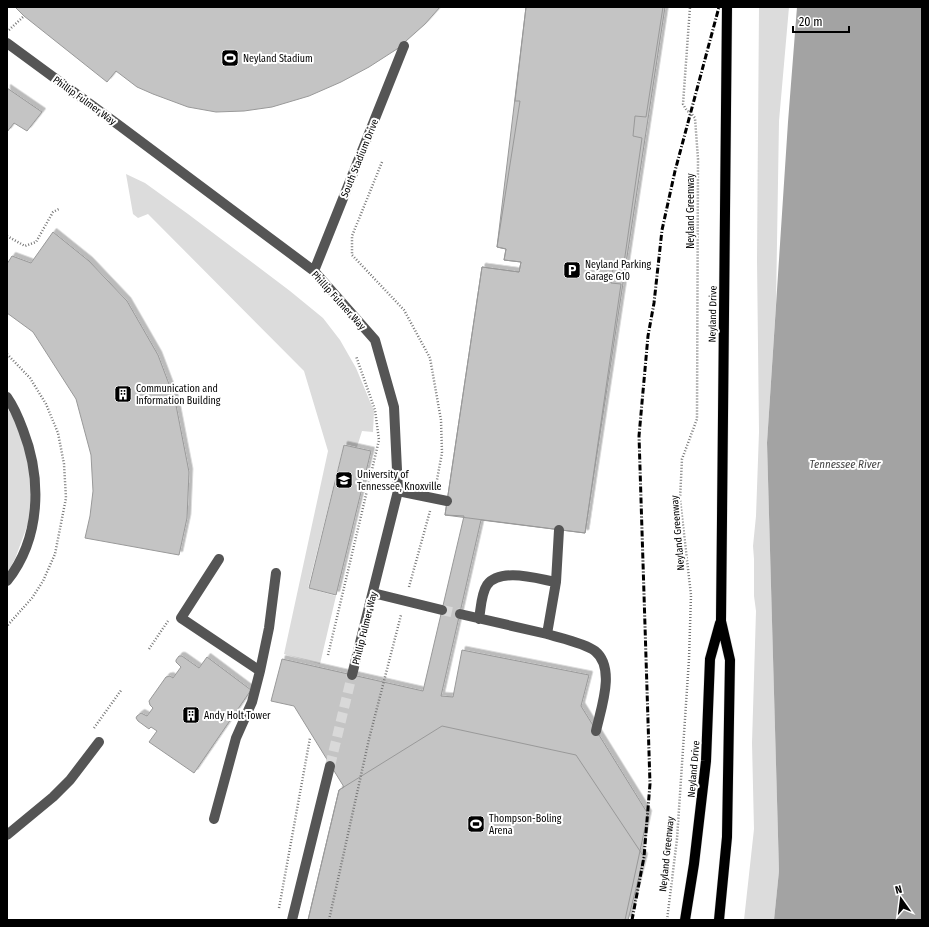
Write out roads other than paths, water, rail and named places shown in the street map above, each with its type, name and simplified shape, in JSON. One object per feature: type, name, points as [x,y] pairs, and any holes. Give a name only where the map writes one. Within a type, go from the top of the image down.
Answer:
[{"type":"main road","name":"Neyland Drive","points":[[719,920],[728,837],[730,660],[721,621],[727,7]]},
{"type":"main road","name":"Neyland Drive","points":[[685,920],[694,864],[706,761],[710,659],[721,621]]},
{"type":"street","name":"Phillip Fulmer Way","points":[[7,43],[314,271],[375,340],[394,408],[398,491],[352,675]]},
{"type":"street","name":"South Stadium Drive","points":[[314,271],[404,46]]},
{"type":"street","points":[[7,397],[28,442],[35,476],[36,505],[28,541],[17,566],[7,581]]},
{"type":"street","points":[[398,491],[447,501]]},
{"type":"street","points":[[548,634],[556,582],[559,530]]},
{"type":"street","points":[[219,559],[181,618],[260,671]]},
{"type":"street","points":[[214,819],[236,738],[252,702],[260,671],[269,628],[276,573]]},
{"type":"street","points":[[479,619],[483,594],[486,586],[492,580],[513,575],[556,582]]},
{"type":"street","points":[[373,593],[442,610]]},
{"type":"street","points":[[460,614],[548,634],[595,650],[603,661],[606,672],[606,686],[596,731]]},
{"type":"street","points":[[7,835],[53,797],[70,780],[99,742]]},
{"type":"street","points":[[292,920],[330,766]]},
{"type":"water","name":"Tennessee River","points":[[797,7],[922,7],[922,920],[774,920],[779,871],[767,443]]},
{"type":"tunnel","points":[[442,610],[460,614]]},
{"type":"tunnel","points":[[330,766],[352,675]]},
{"type":"railway","points":[[632,920],[644,857],[650,784],[639,436],[648,336],[654,303],[662,230],[675,171],[719,7]]},
{"type":"place","name":"Neyland Stadium","points":[[230,58]]},
{"type":"place","name":"Neyland Parking Garage G10","points":[[572,270]]},
{"type":"place","name":"Communication and Information Building","points":[[123,394]]},
{"type":"place","name":"University of Tennessee, Knoxville","points":[[344,480]]},
{"type":"place","name":"Andy Holt Tower","points":[[191,715]]},
{"type":"place","name":"Thompson-Boling Arena","points":[[476,824]]}]
